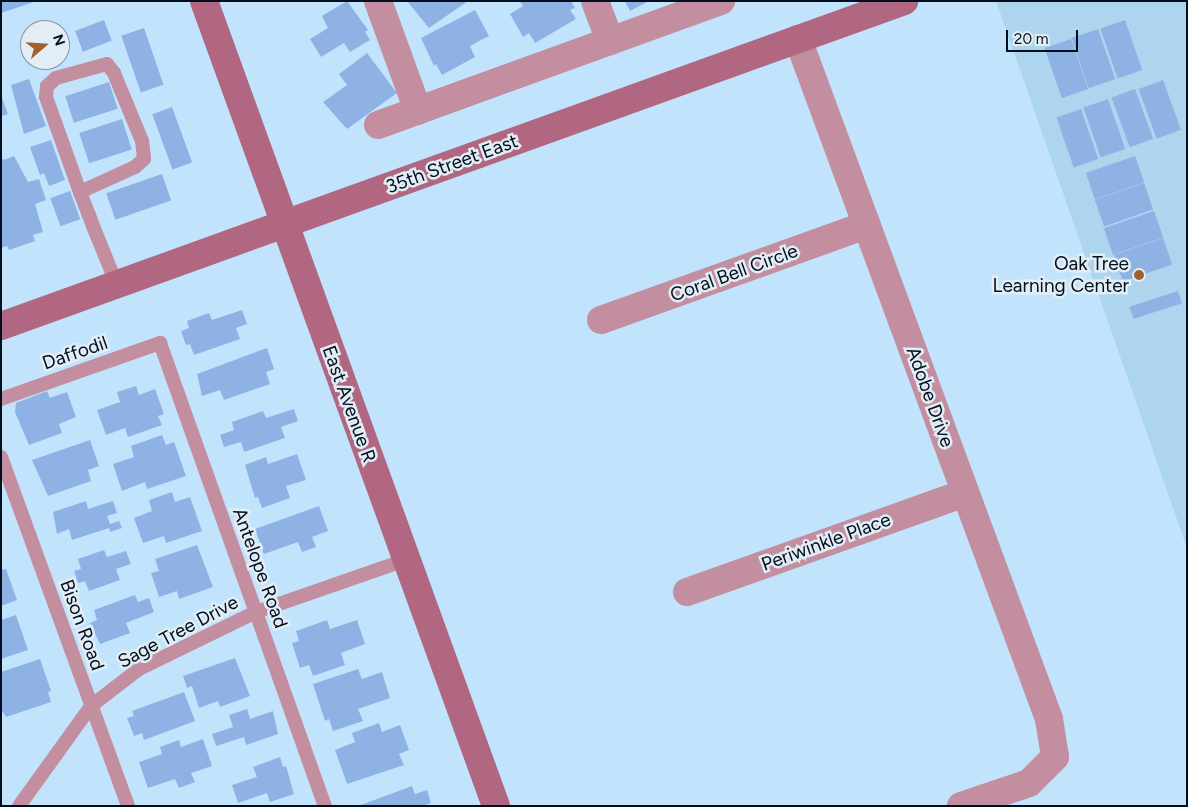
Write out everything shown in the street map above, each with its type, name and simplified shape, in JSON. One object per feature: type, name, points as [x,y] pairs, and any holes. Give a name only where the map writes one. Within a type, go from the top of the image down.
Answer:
[{"type":"street","name":"East Avenue R","points":[[204,1],[405,560],[496,806]]},
{"type":"street","points":[[378,1],[418,111]]},
{"type":"street","points":[[595,1],[610,41]]},
{"type":"street","points":[[378,125],[720,1]]},
{"type":"street","name":"35th Street East","points":[[1,326],[904,1]]},
{"type":"street","name":"Adobe Drive","points":[[798,39],[1049,719],[1054,757],[1029,783],[961,806]]},
{"type":"street","name":"Coral Bell Circle","points":[[601,320],[867,225]]},
{"type":"street","name":"Periwinkle Place","points":[[687,592],[965,493]]},
{"type":"lane","points":[[80,192],[135,167],[144,159],[142,141],[114,74],[107,64],[56,78],[47,86],[46,97],[80,192],[117,285]]},
{"type":"lane","name":"Daffodil","points":[[1,399],[160,343]]},
{"type":"lane","name":"Antelope Road","points":[[160,343],[325,806]]},
{"type":"lane","name":"Bison Road","points":[[1,457],[90,706],[128,806]]},
{"type":"lane","name":"Sage Tree Drive","points":[[19,806],[90,706],[139,669],[256,612],[405,560]]},
{"type":"shaded area","name":"Oak Tree Learning Center","points":[[996,1],[1187,1],[1187,548]]},
{"type":"building","points":[[1,1],[34,1],[34,2],[1,13]]},
{"type":"building","points":[[347,1],[368,30],[365,32],[370,40],[350,52],[344,43],[321,57],[310,39],[328,28],[322,16]]},
{"type":"building","points":[[407,1],[468,1],[429,28]]},
{"type":"building","points":[[520,1],[571,1],[575,8],[570,10],[576,19],[535,43],[529,33],[523,37],[510,14],[523,6]]},
{"type":"building","points":[[625,1],[649,1],[630,11]]},
{"type":"building","points":[[475,10],[489,36],[470,46],[475,57],[442,75],[436,64],[434,66],[421,38]]},
{"type":"building","points":[[104,20],[112,41],[83,52],[75,31]]},
{"type":"building","points":[[1125,20],[1142,70],[1118,79],[1100,28]]},
{"type":"building","points":[[144,28],[164,85],[141,93],[121,36]]},
{"type":"building","points":[[1098,29],[1115,79],[1089,88],[1072,38]]},
{"type":"building","points":[[1071,39],[1088,89],[1062,98],[1045,48]]},
{"type":"building","points":[[367,53],[397,93],[347,129],[323,102],[347,85],[339,74]]},
{"type":"building","points":[[29,79],[46,126],[24,134],[11,85]]},
{"type":"building","points":[[1163,80],[1181,130],[1157,139],[1139,89]]},
{"type":"building","points":[[109,82],[118,109],[74,123],[65,96]]},
{"type":"building","points":[[1135,89],[1153,139],[1130,147],[1112,98]]},
{"type":"building","points":[[1,95],[8,114],[1,116]]},
{"type":"building","points":[[1108,99],[1125,149],[1101,158],[1083,107]]},
{"type":"building","points":[[172,107],[192,162],[172,170],[152,114]]},
{"type":"building","points":[[1081,109],[1098,159],[1074,168],[1056,117]]},
{"type":"building","points":[[122,119],[132,149],[89,163],[79,133]]},
{"type":"building","points":[[51,140],[65,180],[49,186],[44,173],[40,175],[30,147]]},
{"type":"building","points":[[14,156],[28,182],[39,179],[46,200],[35,204],[43,232],[33,235],[35,241],[9,250],[7,246],[1,248],[1,158],[4,160]]},
{"type":"building","points":[[1135,156],[1144,182],[1095,199],[1086,173]]},
{"type":"building","points":[[162,174],[171,200],[115,220],[106,193]]},
{"type":"building","points":[[1144,183],[1153,209],[1104,226],[1095,200]]},
{"type":"building","points":[[70,191],[80,219],[61,226],[50,198]]},
{"type":"building","points":[[1154,211],[1163,237],[1113,255],[1104,228]]},
{"type":"building","points":[[1163,238],[1172,264],[1123,281],[1114,255]]},
{"type":"building","points":[[1178,291],[1182,303],[1134,319],[1129,307]]},
{"type":"building","points":[[242,310],[247,324],[236,328],[240,339],[194,355],[190,344],[186,345],[181,331],[189,328],[187,321],[209,313],[212,320]]},
{"type":"building","points":[[267,348],[274,369],[266,372],[270,384],[224,400],[220,390],[202,396],[197,374]]},
{"type":"building","points":[[136,386],[139,395],[155,389],[164,414],[158,416],[162,425],[128,437],[125,428],[106,435],[97,410],[120,402],[117,392]]},
{"type":"building","points":[[47,391],[50,398],[67,392],[76,417],[59,424],[62,433],[29,445],[15,412],[16,403]]},
{"type":"building","points":[[294,409],[298,421],[281,427],[285,438],[244,452],[241,442],[224,447],[220,435],[234,430],[232,422],[263,411],[266,418]]},
{"type":"building","points":[[162,435],[166,445],[174,442],[186,476],[147,489],[145,482],[122,491],[113,464],[134,457],[131,446]]},
{"type":"building","points":[[90,440],[99,466],[88,470],[91,481],[48,496],[32,460]]},
{"type":"building","points":[[297,454],[306,480],[286,486],[290,498],[262,508],[258,497],[255,498],[245,465],[266,457],[268,464]]},
{"type":"building","points":[[172,492],[175,502],[190,497],[202,531],[166,543],[164,536],[143,543],[134,518],[152,511],[149,500]]},
{"type":"building","points":[[86,501],[88,509],[113,501],[117,513],[107,516],[110,524],[119,521],[122,528],[110,532],[109,528],[72,540],[69,529],[57,534],[53,512]]},
{"type":"building","points":[[319,506],[328,531],[312,537],[316,547],[302,552],[298,542],[264,554],[255,529]]},
{"type":"building","points":[[197,545],[213,587],[179,599],[177,591],[159,597],[151,573],[159,571],[155,559]]},
{"type":"building","points":[[104,550],[107,557],[126,551],[131,564],[116,569],[120,580],[89,591],[85,581],[78,583],[74,571],[81,569],[78,559]]},
{"type":"building","points":[[6,569],[17,600],[1,606],[1,570]]},
{"type":"building","points":[[135,595],[138,602],[149,598],[154,612],[126,623],[130,633],[100,644],[90,623],[97,620],[94,610]]},
{"type":"building","points":[[16,615],[28,650],[1,659],[1,620]]},
{"type":"building","points":[[327,620],[330,629],[357,620],[365,644],[341,653],[345,665],[313,676],[309,665],[300,668],[292,643],[299,641],[296,631]]},
{"type":"building","points":[[235,658],[250,696],[220,707],[218,701],[199,708],[192,686],[187,688],[183,676]]},
{"type":"building","points":[[40,659],[51,691],[48,692],[51,702],[6,717],[1,709],[1,672]]},
{"type":"building","points":[[358,669],[362,679],[382,672],[390,698],[358,709],[363,721],[333,731],[329,719],[325,721],[313,684]]},
{"type":"building","points":[[184,692],[195,721],[144,740],[142,733],[134,736],[127,718],[134,716],[132,711]]},
{"type":"building","points":[[247,709],[250,719],[273,711],[278,734],[246,745],[244,737],[216,746],[212,734],[233,727],[229,715]]},
{"type":"building","points":[[379,723],[382,732],[400,725],[409,750],[399,754],[404,765],[347,784],[335,750],[355,742],[352,733]]},
{"type":"building","points":[[203,739],[212,766],[191,773],[195,782],[179,788],[175,779],[148,788],[139,762],[162,754],[160,747],[179,740],[181,747]]},
{"type":"building","points":[[280,757],[283,767],[286,766],[294,794],[270,802],[267,793],[238,803],[232,785],[257,777],[253,767]]},
{"type":"building","points":[[412,786],[415,794],[427,790],[431,803],[423,806],[358,806]]},
{"type":"place","name":"Oak Tree Learning Center","points":[[1139,275]]}]
